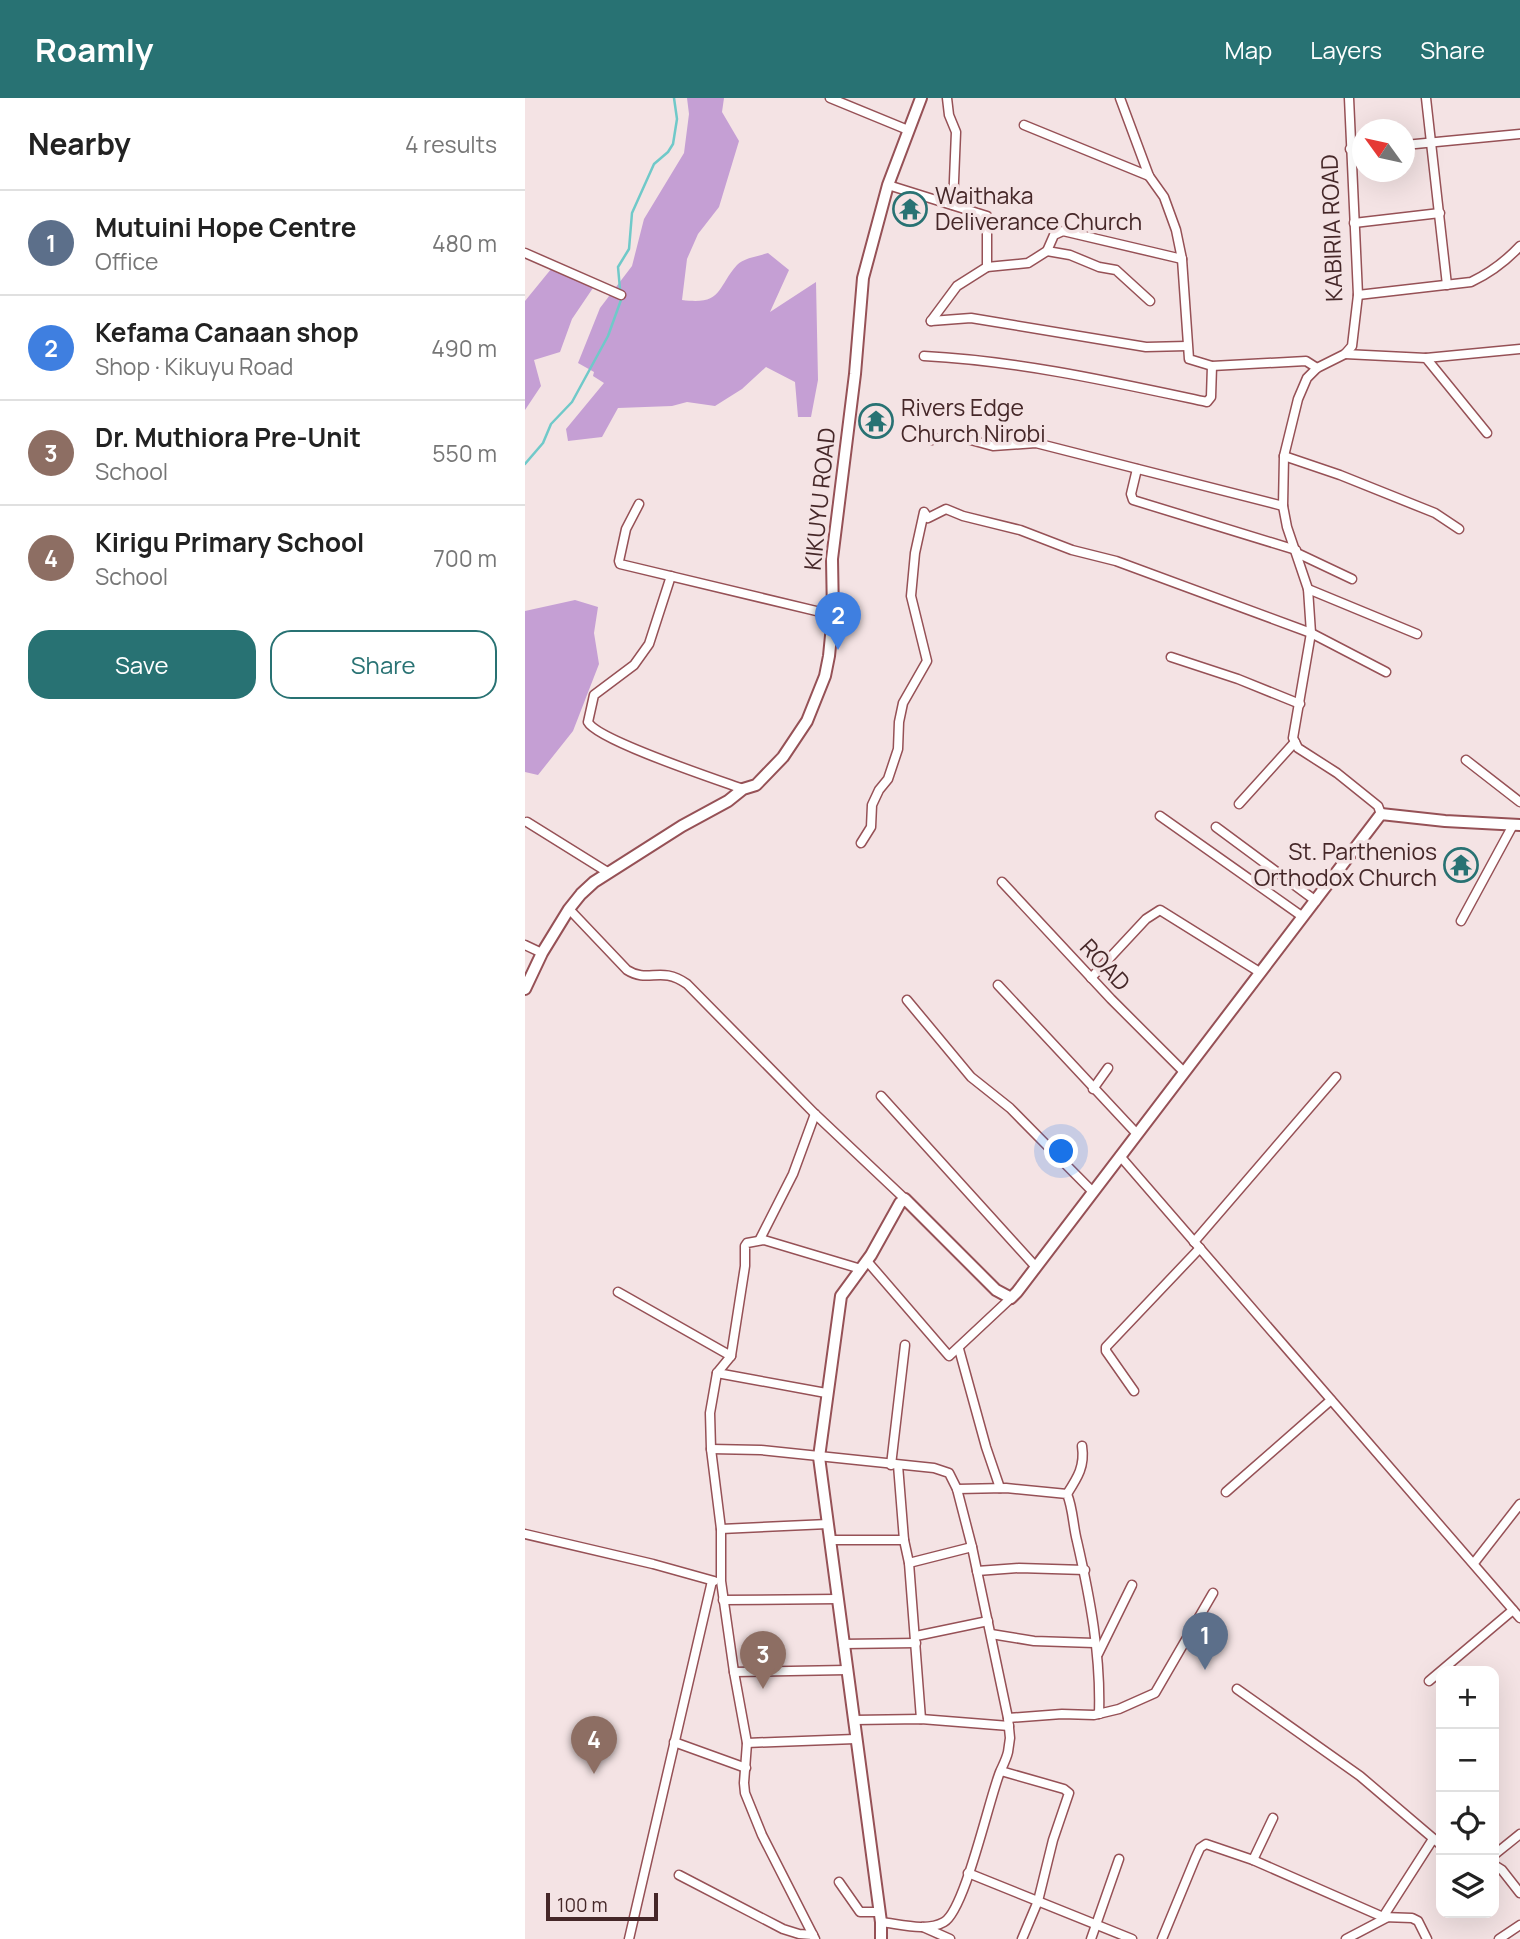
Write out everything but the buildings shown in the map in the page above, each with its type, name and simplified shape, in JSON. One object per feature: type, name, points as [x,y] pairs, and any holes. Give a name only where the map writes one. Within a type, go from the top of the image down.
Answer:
[{"type":"main road","name":"KIKUYU ROAD","points":[[526,985],[542,953],[581,894],[609,873],[743,789],[756,785],[783,757],[807,721],[825,676],[829,656],[833,615],[832,559],[855,374],[863,278],[888,185],[920,98]]},
{"type":"main road","points":[[881,1939],[819,1457],[841,1296],[864,1265],[900,1203],[905,1199],[996,1290],[1010,1298],[1381,814],[1516,825]]},
{"type":"street","points":[[830,98],[908,130]]},
{"type":"street","points":[[947,98],[949,115],[956,132],[953,205]]},
{"type":"street","points":[[1120,98],[1149,176],[1164,197],[1176,230],[1182,259],[1189,359],[1212,366],[1305,361],[1317,368]]},
{"type":"street","name":"KABIRIA ROAD","points":[[1345,354],[1352,346],[1358,295],[1349,98]]},
{"type":"street","points":[[1426,98],[1447,285]]},
{"type":"street","points":[[1024,125],[1149,176]]},
{"type":"street","points":[[1415,145],[1520,134]]},
{"type":"street","points":[[888,185],[987,216],[987,268]]},
{"type":"street","points":[[1353,223],[1440,213]]},
{"type":"street","points":[[1182,259],[1063,231],[1054,235],[1047,251],[1028,263],[987,268],[957,286],[931,321],[971,318],[1146,346],[1187,346]]},
{"type":"street","points":[[1358,295],[1471,282],[1507,260],[1520,246]]},
{"type":"street","points":[[1047,251],[1070,255],[1099,267],[1116,270],[1150,301]]},
{"type":"street","points":[[525,253],[621,295]]},
{"type":"street","points":[[1381,814],[1378,806],[1298,748],[1293,737],[1311,633],[1308,589],[1287,527],[1283,506],[1283,456],[1298,399],[1307,378],[1317,368],[1345,354],[1426,358],[1520,349]]},
{"type":"street","points":[[924,356],[960,358],[1068,373],[1207,402],[1211,397],[1212,366]]},
{"type":"street","points":[[1426,358],[1487,433]]},
{"type":"street","points":[[932,440],[951,435],[993,446],[1036,443],[1283,506]]},
{"type":"street","points":[[1283,456],[1340,475],[1435,513],[1459,529]]},
{"type":"street","points":[[1137,469],[1131,494],[1133,499],[1296,551],[1352,579]]},
{"type":"street","points":[[639,504],[626,529],[620,564],[833,615]]},
{"type":"street","points":[[861,844],[871,828],[871,805],[888,779],[898,750],[903,703],[927,661],[911,596],[915,553],[924,512],[928,517],[946,509],[1020,530],[1072,550],[1116,561],[1311,633],[1386,672]]},
{"type":"street","points":[[671,576],[649,644],[634,665],[594,695],[588,722],[595,730],[618,742],[743,789]]},
{"type":"street","points":[[1308,589],[1417,634]]},
{"type":"street","points":[[1171,657],[1238,679],[1300,704]]},
{"type":"street","points":[[1239,804],[1295,742]]},
{"type":"street","points":[[1466,760],[1520,803]]},
{"type":"street","points":[[1160,816],[1303,917]]},
{"type":"street","points":[[527,822],[609,873]]},
{"type":"street","points":[[1461,921],[1516,825]]},
{"type":"street","points":[[1216,827],[1316,901]]},
{"type":"street","name":"ROAD","points":[[1002,882],[1091,978],[1184,1072]]},
{"type":"street","points":[[569,909],[634,975],[675,975],[687,984],[814,1114],[905,1199]]},
{"type":"street","points":[[1091,978],[1146,919],[1160,910],[1261,973]]},
{"type":"street","points":[[525,945],[542,953]]},
{"type":"street","points":[[998,985],[1137,1134]]},
{"type":"street","points":[[907,1000],[971,1077],[1010,1108],[1093,1192]]},
{"type":"street","points":[[1093,1089],[1108,1068]]},
{"type":"street","points":[[1134,1391],[1106,1352],[1106,1347],[1197,1245],[1336,1077]]},
{"type":"street","points":[[881,1096],[1035,1266]]},
{"type":"street","points":[[760,1239],[793,1174],[814,1114]]},
{"type":"street","points":[[1120,1156],[1520,1618]]},
{"type":"street","points":[[629,1939],[674,1742],[716,1581],[721,1529],[711,1449],[710,1413],[717,1373],[730,1356],[745,1266],[745,1246],[751,1240],[760,1239],[864,1265],[903,1300],[947,1355],[959,1349],[1010,1298]]},
{"type":"street","points":[[618,1292],[730,1356]]},
{"type":"street","points":[[905,1345],[894,1465],[909,1563],[921,1719]]},
{"type":"street","points":[[959,1349],[1000,1488]]},
{"type":"street","points":[[717,1373],[826,1393]]},
{"type":"street","points":[[1226,1492],[1331,1400]]},
{"type":"street","points":[[1083,1446],[1081,1471],[1067,1493],[1084,1570],[1094,1643],[1098,1654],[1099,1714]]},
{"type":"street","points":[[711,1449],[761,1451],[946,1471],[957,1489],[991,1634],[1008,1722],[1008,1752],[954,1912],[948,1920],[938,1925],[923,1927]]},
{"type":"street","points":[[957,1489],[1000,1488],[1067,1493]]},
{"type":"street","points":[[1473,1563],[1520,1504]]},
{"type":"street","points":[[721,1529],[828,1524]]},
{"type":"street","points":[[525,1534],[716,1581]]},
{"type":"street","points":[[831,1541],[904,1540]]},
{"type":"street","points":[[909,1563],[972,1547]]},
{"type":"street","points":[[977,1571],[1019,1568],[1084,1570]]},
{"type":"street","points":[[716,1581],[723,1600],[747,1743],[744,1783],[748,1801],[762,1835],[814,1937]]},
{"type":"street","points":[[1098,1654],[1132,1585]]},
{"type":"street","points":[[854,1720],[1008,1722],[1099,1714],[1119,1709],[1155,1693],[1213,1593]]},
{"type":"street","points":[[723,1600],[838,1599]]},
{"type":"street","points":[[1429,1681],[1513,1610]]},
{"type":"street","points":[[843,1644],[916,1639],[988,1621]]},
{"type":"street","points":[[991,1634],[1034,1641],[1094,1643]]},
{"type":"street","points":[[734,1672],[847,1670]]},
{"type":"street","points":[[1237,1689],[1360,1776],[1436,1842]]},
{"type":"street","points":[[747,1743],[855,1739]]},
{"type":"street","points":[[674,1742],[745,1768]]},
{"type":"street","points":[[1000,1771],[1064,1789],[1069,1793],[1053,1840],[1038,1901],[1022,1939]]},
{"type":"street","points":[[1253,1860],[1273,1818]]},
{"type":"street","points":[[1499,1851],[1520,1834]]},
{"type":"street","points":[[1346,1939],[1386,1917],[1433,1839]]},
{"type":"street","points":[[1162,1939],[1203,1844],[1253,1860],[1386,1917],[1412,1918],[1418,1921],[1427,1939]]},
{"type":"street","points":[[1091,1939],[1119,1859]]},
{"type":"street","points":[[1499,1869],[1520,1893]]},
{"type":"street","points":[[968,1873],[1132,1939]]},
{"type":"street","points":[[679,1875],[783,1929],[814,1937]]},
{"type":"street","points":[[839,1882],[860,1912],[923,1927],[950,1939]]},
{"type":"street","points":[[1499,1939],[1520,1925]]},
{"type":"shaded area","points":[[687,98],[724,98],[722,112],[739,141],[719,207],[698,234],[687,259],[682,300],[705,300],[712,297],[740,263],[768,253],[789,270],[770,312],[816,282],[818,380],[811,417],[798,417],[795,382],[766,367],[742,389],[715,406],[687,402],[672,406],[618,408],[602,437],[568,441],[566,429],[604,383],[593,376],[594,372],[578,363],[600,308],[632,266],[644,219],[684,153],[689,114]]},
{"type":"shaded area","points":[[556,263],[595,285],[572,319],[560,352],[534,360],[541,386],[525,410],[525,301]]},
{"type":"shaded area","points":[[575,600],[598,607],[594,633],[599,664],[573,731],[538,775],[525,772],[525,611]]},
{"type":"waterway","points":[[525,464],[543,443],[551,424],[572,402],[608,336],[621,300],[618,267],[629,249],[632,213],[654,164],[673,144],[677,119],[674,98]]},
{"type":"place","name":"Waithaka Deliverance Church","points":[[910,209]]},
{"type":"place","name":"Rivers Edge Church Nirobi","points":[[876,421]]},
{"type":"place","name":"Kefama Canaan shop","points":[[838,650]]},
{"type":"place","name":"St. Parthenios Orthodox Church","points":[[1461,865]]},
{"type":"place","name":"Mutuini Hope Centre","points":[[1205,1670]]},
{"type":"place","name":"Dr. Muthiora Pre-Unit","points":[[763,1689]]},
{"type":"place","name":"Kirigu Primary School","points":[[594,1774]]}]
